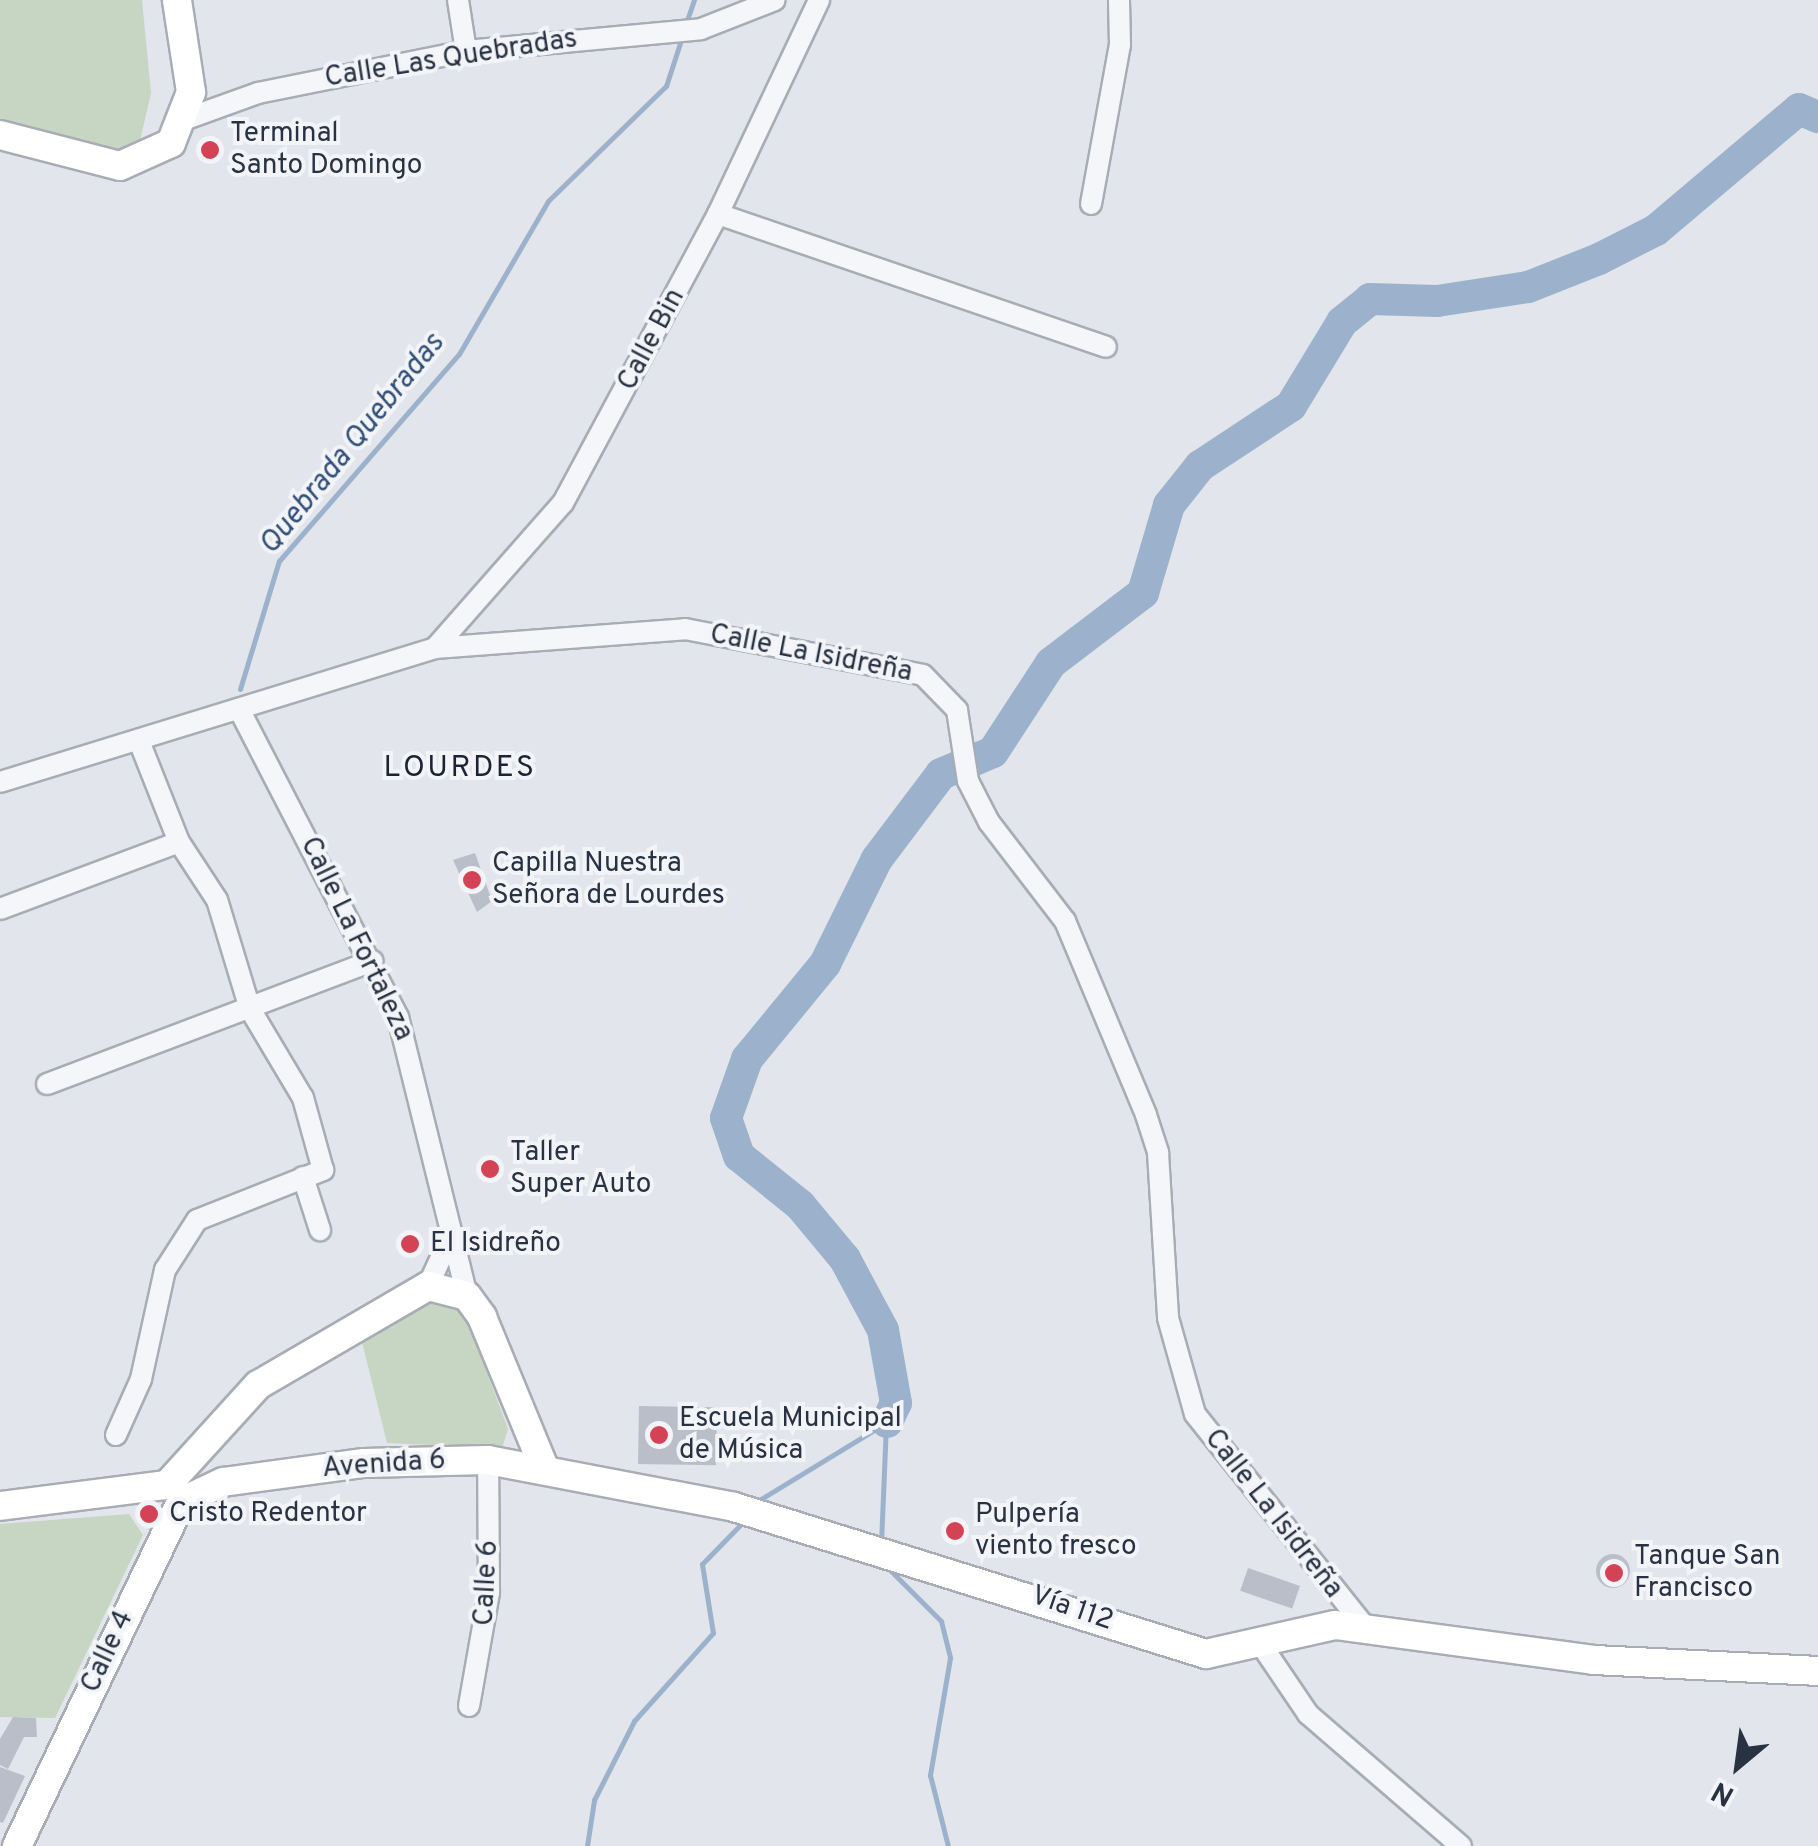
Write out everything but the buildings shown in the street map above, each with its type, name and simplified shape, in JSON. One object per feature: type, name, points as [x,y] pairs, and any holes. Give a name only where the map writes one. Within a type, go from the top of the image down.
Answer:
[{"type":"main road","points":[[0,135],[120,166],[171,143],[186,119],[177,0]]},
{"type":"main road","points":[[0,1506],[154,1490],[199,1455],[258,1384],[447,1289],[524,1420],[544,1470]]},
{"type":"main road","points":[[488,1460],[516,1451],[524,1420]]},
{"type":"main road","points":[[154,1490],[176,1508],[223,1482],[199,1455]]},
{"type":"main road","name":"Avenida 6","points":[[223,1482],[364,1462],[488,1460],[544,1470]]},
{"type":"main road","name":"Vía 112","points":[[544,1470],[734,1506],[904,1556],[1206,1654],[1364,1626],[1594,1660],[1818,1670]]},
{"type":"main road","name":"Calle 4","points":[[18,1846],[176,1508]]},
{"type":"street","points":[[458,0],[466,51]]},
{"type":"street","name":"Calle Las Quebradas","points":[[186,119],[258,93],[466,51],[701,29],[775,0]]},
{"type":"street","name":"Calle Bin","points":[[436,648],[563,504],[718,214],[819,0]]},
{"type":"street","points":[[1091,204],[1120,45],[1119,0]]},
{"type":"street","points":[[718,214],[1106,347]]},
{"type":"street","name":"Calle La Isidreña","points":[[0,782],[436,648],[685,628],[891,664],[946,692],[968,781],[1017,865],[1065,921],[1146,1116],[1158,1153],[1168,1318],[1195,1414],[1364,1626]]},
{"type":"street","name":"Calle La Fortaleza","points":[[239,709],[373,961],[418,1073],[449,1240],[447,1289]]},
{"type":"street","points":[[116,1434],[180,1242],[215,1206],[323,1170],[314,1127],[250,1010],[216,900],[178,842],[139,740]]},
{"type":"street","points":[[0,909],[178,842]]},
{"type":"street","points":[[47,1084],[373,961]]},
{"type":"street","points":[[303,1177],[320,1230]]},
{"type":"street","points":[[447,1289],[449,1240]]},
{"type":"street","name":"Calle 6","points":[[469,1706],[488,1592],[488,1460]]},
{"type":"street","points":[[1262,1646],[1308,1714],[1462,1846]]},
{"type":"green space","points":[[0,0],[142,0],[151,93],[139,145],[128,152],[0,121]]},
{"type":"green space","points":[[434,1298],[447,1299],[468,1322],[508,1429],[502,1448],[387,1443],[362,1342]]},
{"type":"green space","points":[[129,1514],[143,1535],[55,1718],[0,1717],[0,1524]]},
{"type":"waterway","name":"Quebrada Quebradas","points":[[685,26],[694,0]]},
{"type":"waterway","name":"Quebrada Quebradas","points":[[240,689],[279,561],[459,354],[548,201],[666,86],[682,37]]},
{"type":"waterway","points":[[887,1422],[896,1403],[883,1330],[845,1259],[800,1205],[739,1156],[726,1118],[747,1059],[825,964],[877,859],[941,774],[993,752],[1051,663],[1143,593],[1169,505],[1200,466],[1291,406],[1342,322],[1370,299],[1437,301],[1528,287],[1599,259],[1656,230],[1799,109],[1818,117]]},
{"type":"waterway","points":[[756,1502],[887,1422]]},
{"type":"waterway","points":[[881,1543],[886,1425]]},
{"type":"waterway","points":[[587,1846],[594,1800],[634,1721],[713,1633],[702,1564],[745,1520]]},
{"type":"waterway","points":[[884,1564],[941,1621],[950,1658],[930,1775],[948,1846]]},
{"type":"place","name":"Terminal Santo Domingo","points":[[210,150]]},
{"type":"place","name":"Capilla Nuestra Señora de Lourdes","points":[[472,880]]},
{"type":"place","name":"Taller Super Auto","points":[[490,1169]]},
{"type":"place","name":"El Isidreño","points":[[410,1244]]},
{"type":"place","name":"Escuela Municipal de Música","points":[[659,1435]]},
{"type":"place","name":"Cristo Redentor","points":[[149,1514]]},
{"type":"place","name":"Pulpería viento fresco","points":[[955,1531]]},
{"type":"place","name":"Tanque San Francisco","points":[[1614,1573]]},
{"type":"district","name":"LOURDES","points":[[460,769]]}]
